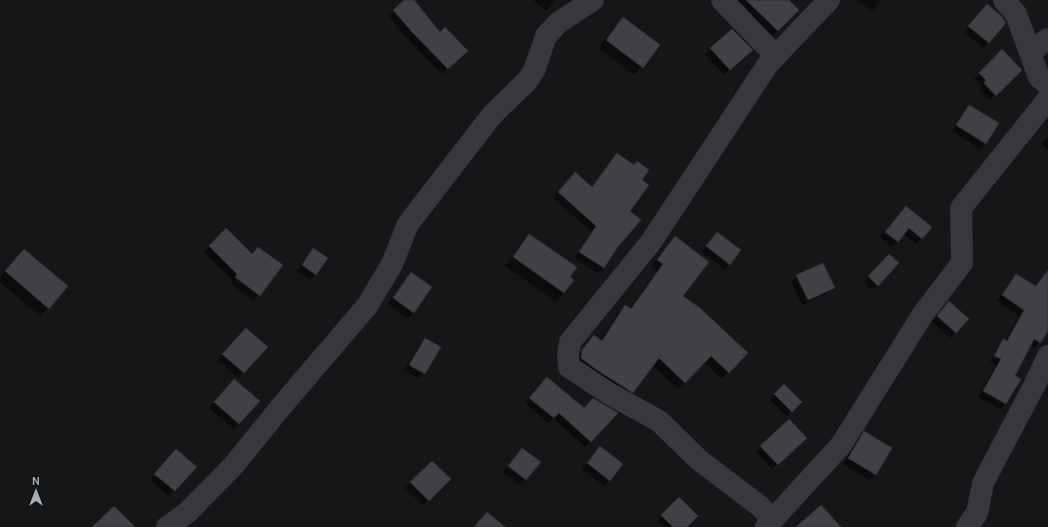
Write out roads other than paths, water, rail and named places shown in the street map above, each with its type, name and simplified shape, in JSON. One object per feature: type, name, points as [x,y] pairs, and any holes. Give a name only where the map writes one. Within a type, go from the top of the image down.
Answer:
[{"type":"street","points":[[167,527],[188,512],[233,466],[285,402],[367,306],[392,264],[408,224],[492,115],[527,81],[534,72],[546,36],[559,22],[592,0]]},
{"type":"street","points":[[722,0],[776,56]]},
{"type":"street","points":[[829,0],[768,64],[651,242],[570,342],[568,356],[569,367],[610,394],[659,421],[699,460],[761,507],[769,524],[841,445],[923,314],[962,263],[961,208],[1048,99]]},
{"type":"street","points":[[1004,0],[1016,14],[1039,77],[1048,85]]},
{"type":"street","points":[[1030,52],[1048,39]]},
{"type":"street","points":[[967,527],[977,513],[983,483],[1034,386],[1048,356]]}]
